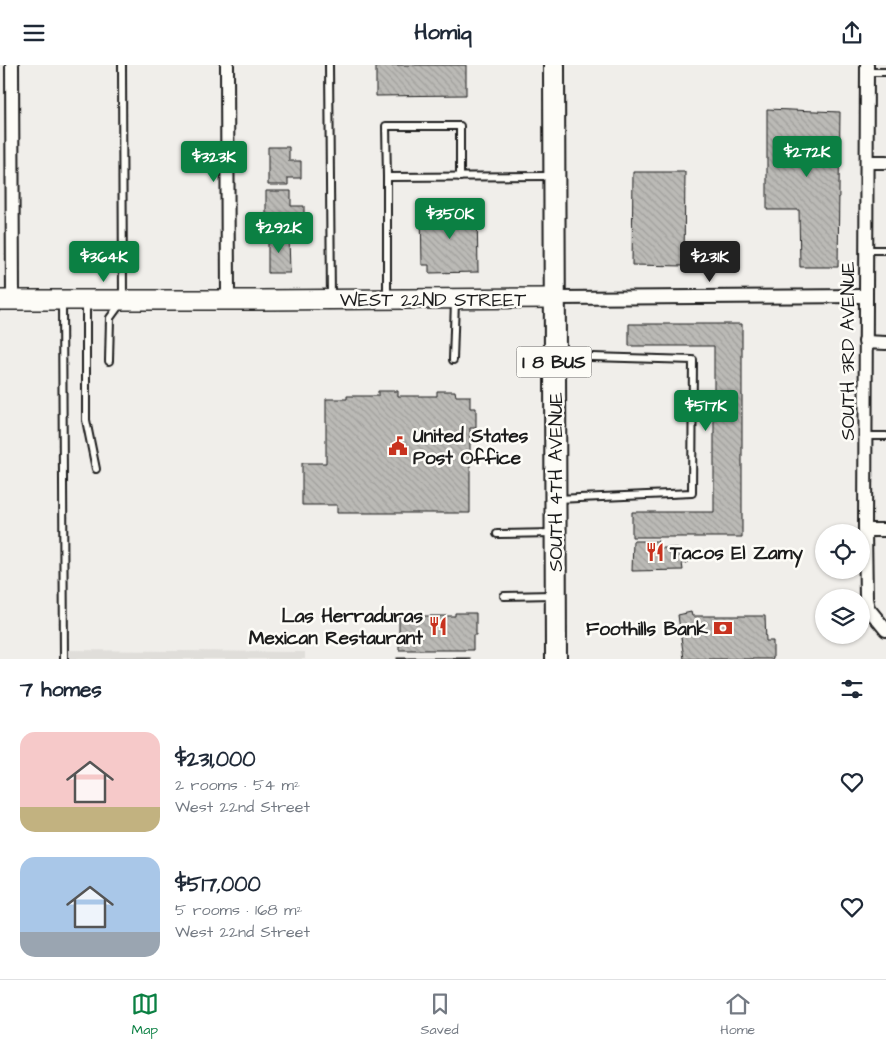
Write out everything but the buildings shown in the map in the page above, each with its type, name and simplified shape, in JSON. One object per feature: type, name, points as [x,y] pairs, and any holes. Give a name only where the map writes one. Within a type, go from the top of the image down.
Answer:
[{"type":"main road","name":"SOUTH 4TH AVENUE","points":[[554,65],[556,659]]},
{"type":"street","points":[[6,300],[12,65]]},
{"type":"street","points":[[227,65],[228,300]]},
{"type":"street","name":"SOUTH 3RD AVENUE","points":[[865,524],[867,69]]},
{"type":"street","points":[[868,162],[886,162]]},
{"type":"street","name":"WEST 22ND STREET","points":[[6,300],[331,300],[865,296]]},
{"type":"street","points":[[865,343],[886,343]]},
{"type":"street","points":[[870,530],[886,530]]},
{"type":"street","name":"SOUTH 3RD AVENUE","points":[[866,579],[868,608],[884,625]]},
{"type":"lane","points":[[109,361],[110,318],[123,300],[122,65]]},
{"type":"lane","points":[[329,65],[331,300]]},
{"type":"lane","points":[[867,69],[886,72]]},
{"type":"lane","points":[[387,299],[386,126],[460,126],[460,177]]},
{"type":"lane","points":[[387,177],[554,177]]},
{"type":"lane","points":[[866,250],[886,250]]},
{"type":"lane","points":[[62,299],[64,659]]},
{"type":"lane","points":[[86,299],[86,420],[96,469]]},
{"type":"lane","points":[[453,360],[456,299]]},
{"type":"lane","points":[[554,356],[692,360],[692,493],[556,499]]},
{"type":"lane","points":[[865,436],[886,436]]},
{"type":"lane","points":[[497,534],[556,533]]},
{"type":"lane","points":[[504,596],[556,595]]},
{"type":"shaded area","points":[[64,650],[305,652],[305,659],[64,659]]},
{"type":"place","name":"United States Post Office","points":[[398,446]]},
{"type":"place","name":"Tacos El Zamy","points":[[655,552]]},
{"type":"place","name":"Las Herraduras Mexican Restaurant","points":[[438,626]]},
{"type":"place","name":"Foothills Bank","points":[[723,628]]}]
